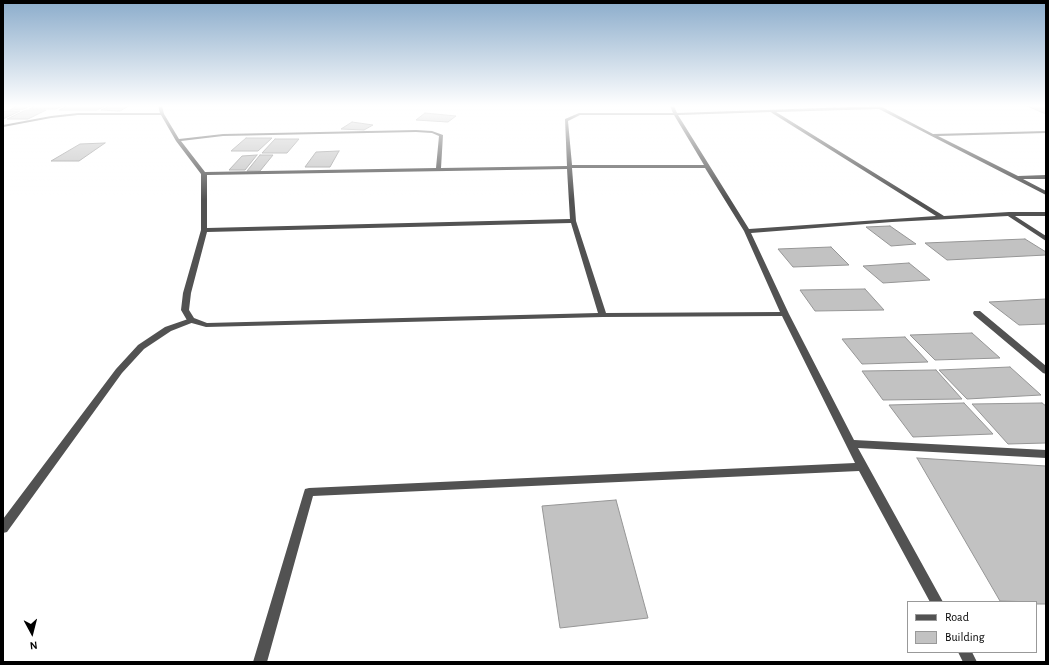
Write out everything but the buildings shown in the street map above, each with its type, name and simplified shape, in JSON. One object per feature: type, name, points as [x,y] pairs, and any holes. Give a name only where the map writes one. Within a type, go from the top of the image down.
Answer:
[{"type":"street","points":[[176,137],[204,174],[204,230],[187,293],[185,310],[191,320],[206,326],[603,315],[785,314]]},
{"type":"street","points":[[178,140],[205,137]]},
{"type":"street","points":[[438,170],[441,137]]},
{"type":"street","points":[[567,137],[573,221],[603,315]]},
{"type":"street","points":[[689,137],[747,231],[785,314],[852,444],[862,467],[936,601]]},
{"type":"street","points":[[813,137],[942,217]]},
{"type":"street","points":[[936,137],[1046,193]]},
{"type":"street","points":[[204,174],[707,166]]},
{"type":"street","points":[[1016,178],[1046,177]]},
{"type":"street","points":[[1009,214],[1046,239]]},
{"type":"street","points":[[747,231],[942,217],[1046,214]]},
{"type":"street","points":[[204,230],[573,221]]},
{"type":"street","points":[[977,313],[1046,371]]},
{"type":"street","points":[[3,528],[123,366],[141,347],[168,329],[191,320]]},
{"type":"street","points":[[852,444],[1046,454]]},
{"type":"street","points":[[260,662],[309,492],[862,467]]},
{"type":"street","points":[[966,653],[970,662]]}]
